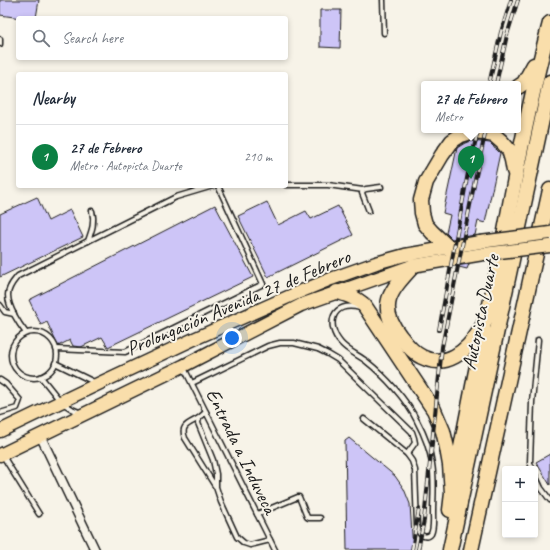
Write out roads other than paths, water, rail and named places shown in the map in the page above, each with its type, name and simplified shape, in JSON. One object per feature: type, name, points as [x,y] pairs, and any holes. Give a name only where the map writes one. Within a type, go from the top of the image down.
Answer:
[{"type":"highway","points":[[448,550],[447,524],[452,493],[485,321],[498,272],[514,181],[550,22]]},
{"type":"highway","points":[[521,85],[524,83],[543,48]]},
{"type":"highway","name":"Autopista Duarte","points":[[448,550],[550,82]]},
{"type":"highway","points":[[449,248],[425,224],[421,200],[426,182],[442,155],[452,141],[461,135],[468,133]]},
{"type":"highway","points":[[487,133],[494,135],[509,150],[512,160],[514,181]]},
{"type":"highway","name":"Autopista Duarte","points":[[471,550],[550,190]]},
{"type":"highway","points":[[413,266],[392,292],[389,298],[388,307],[388,314],[396,332],[410,348],[422,357],[434,361],[446,360],[457,355],[475,339],[485,321]]},
{"type":"highway","points":[[337,292],[348,294],[364,305],[434,410],[443,431],[447,448],[452,493]]},
{"type":"main road","name":"Prolongación Avenida 27 de Febrero","points":[[1,454],[183,366],[301,306],[413,266],[467,251],[480,242],[550,233]]},
{"type":"main road","name":"Prolongación Avenida 27 de Febrero","points":[[0,431],[98,384],[297,293],[331,279],[405,255],[449,248],[483,254],[550,246]]},
{"type":"main road","points":[[194,340],[203,355]]},
{"type":"street","points":[[40,435],[95,550]]},
{"type":"lane","points":[[383,0],[384,33]]},
{"type":"lane","points":[[288,185],[328,186],[363,190],[381,187]]},
{"type":"lane","points":[[26,333],[14,314],[8,295],[11,284],[18,276],[176,196],[206,188]]},
{"type":"lane","points":[[56,349],[125,352],[263,284],[219,188]]},
{"type":"lane","points":[[363,190],[362,193],[369,211]]},
{"type":"lane","points":[[88,241],[93,229],[92,211]]},
{"type":"lane","points":[[0,305],[5,312],[14,314]]},
{"type":"lane","points":[[364,419],[407,454],[412,461],[414,470],[417,526],[421,535],[426,537],[430,535],[433,526],[434,486],[432,464],[426,442],[417,420],[395,388],[366,361],[341,344],[335,334],[332,324],[333,314],[339,309],[348,306],[368,312]]},
{"type":"lane","points":[[26,333],[41,333],[53,342],[57,356],[55,363],[46,375],[34,378],[28,377],[20,373],[14,367],[11,360],[11,351],[14,343],[19,337],[26,333]]},
{"type":"lane","points":[[532,466],[530,463],[532,402],[538,340]]},
{"type":"lane","points":[[192,383],[268,346],[280,343],[294,343],[318,349],[338,360],[412,432],[415,443],[407,454]]},
{"type":"lane","points":[[55,363],[98,384]]},
{"type":"lane","name":"Entrada a Induveca","points":[[183,366],[275,550]]},
{"type":"lane","points":[[41,377],[61,402],[84,414]]},
{"type":"lane","points":[[0,380],[6,384],[20,400],[17,408],[0,413]]},
{"type":"lane","points":[[206,412],[185,426],[183,433],[216,487]]},
{"type":"lane","points":[[199,418],[198,423],[213,460],[216,474],[216,487],[220,502],[237,537],[244,543],[250,545],[270,540]]},
{"type":"lane","points":[[1,454],[39,514]]},
{"type":"lane","points":[[538,482],[550,500]]},
{"type":"lane","points":[[257,514],[298,497],[308,518],[320,518]]},
{"type":"railway","points":[[490,81],[501,32],[511,0]]},
{"type":"railway","points":[[497,81],[507,35],[518,0]]},
{"type":"railway","points":[[439,330],[467,178],[477,133]]},
{"type":"railway","points":[[418,550],[424,520],[442,347],[485,133]]},
{"type":"railway","points":[[412,550],[419,509]]},
{"type":"place","name":"27 de Febrero","points":[[471,179]]}]
